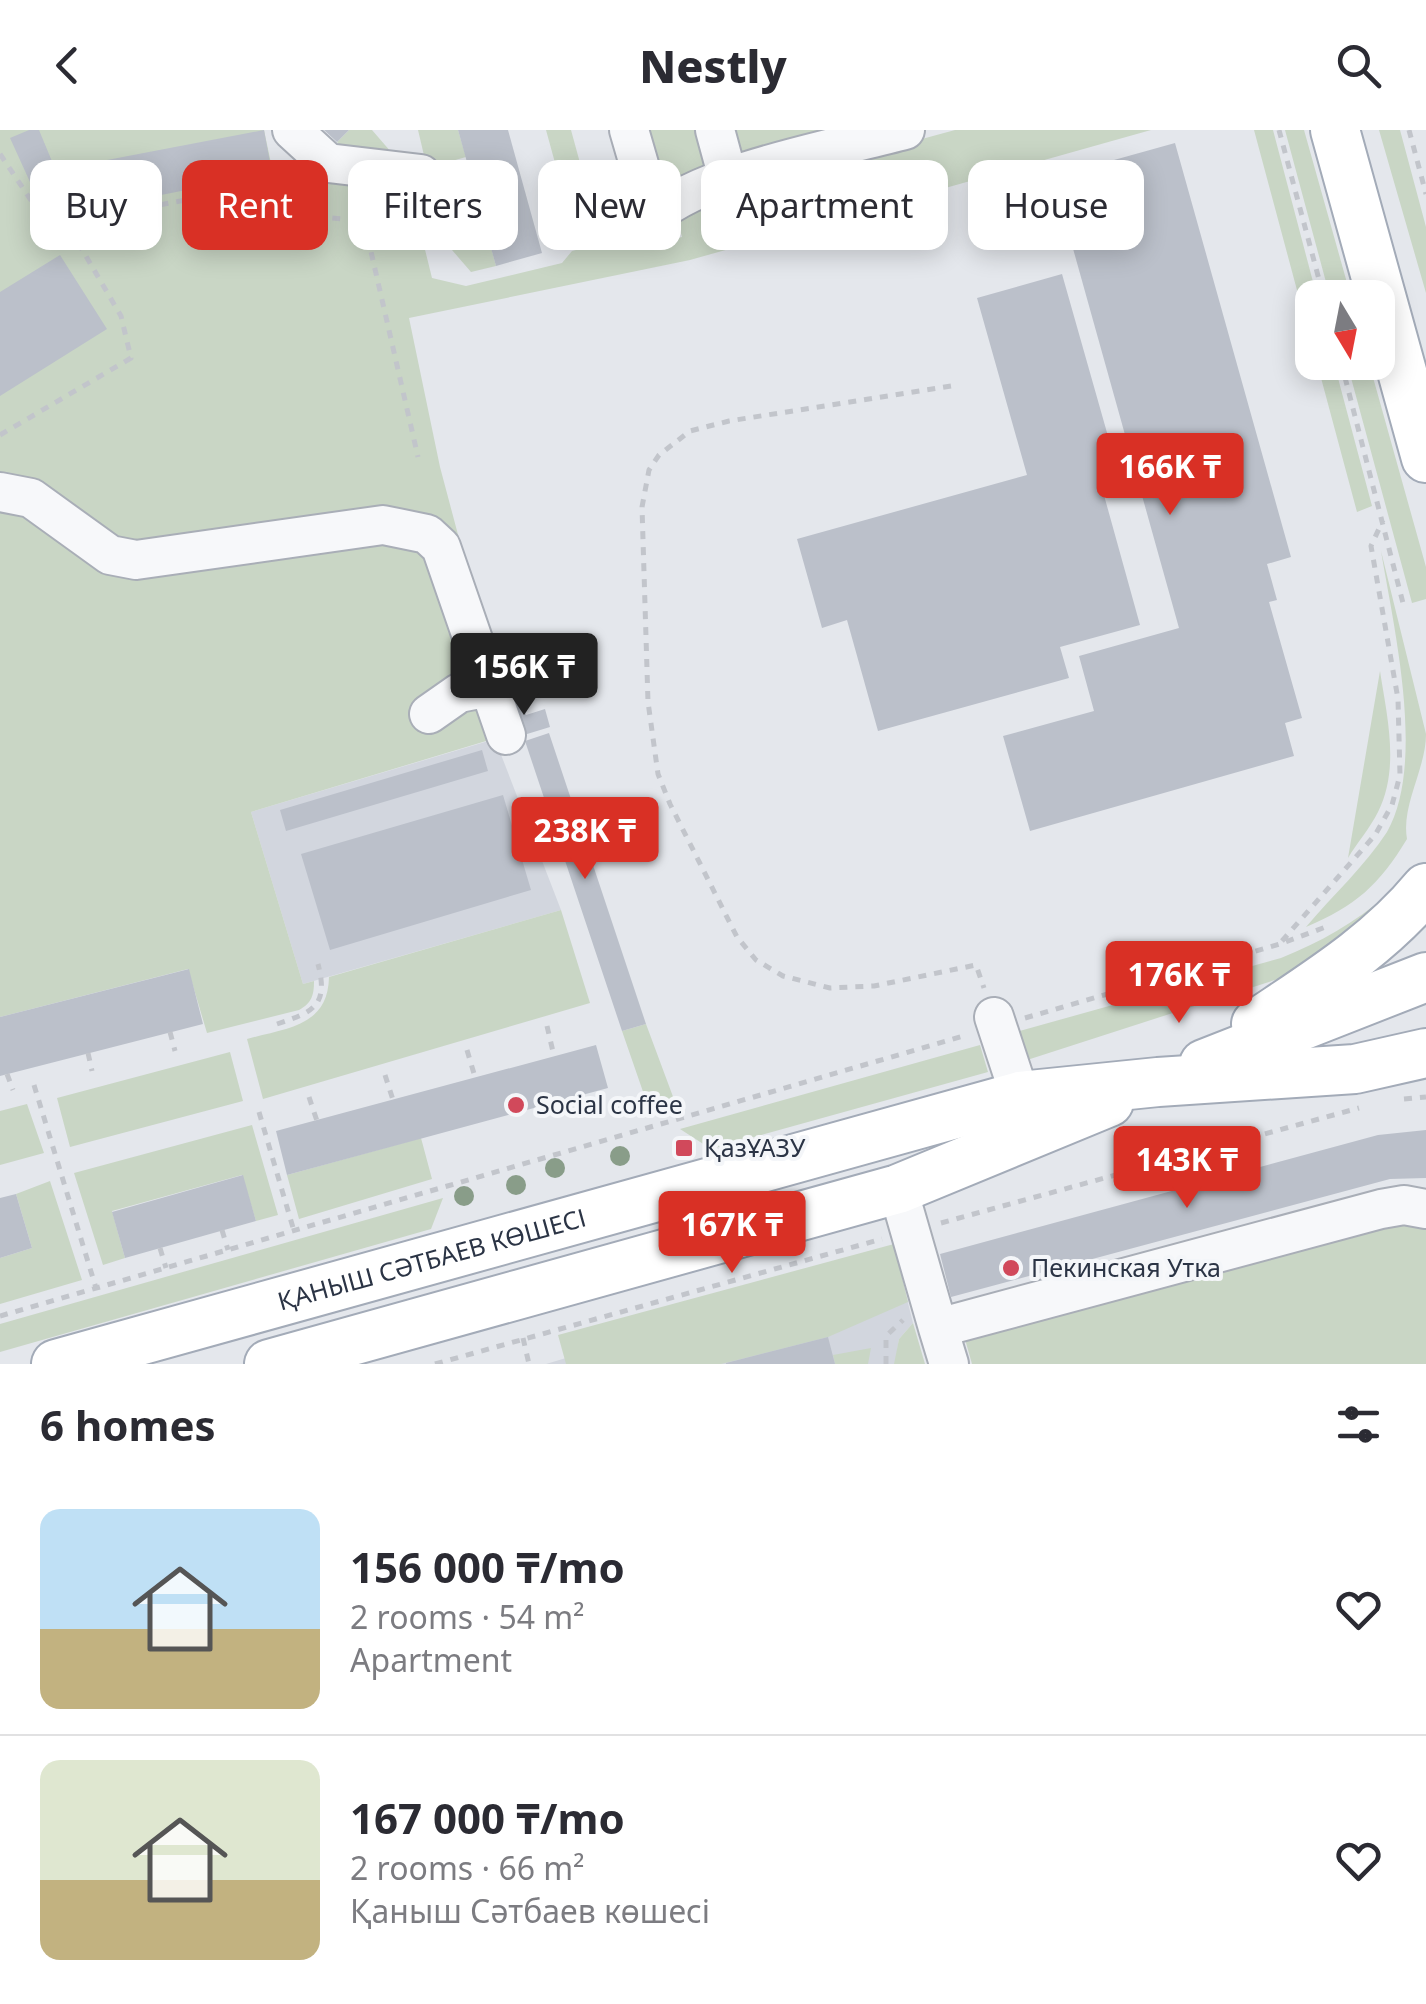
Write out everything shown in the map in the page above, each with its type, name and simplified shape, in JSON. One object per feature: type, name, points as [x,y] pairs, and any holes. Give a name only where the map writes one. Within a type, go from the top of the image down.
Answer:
[{"type":"main road","points":[[1335,130],[1423,428]]},
{"type":"main road","name":"ҚАНЫШ СӘТБАЕВ КӨШЕСІ","points":[[56,1364],[1020,1096],[1158,1082],[1238,1037],[1365,948],[1406,912],[1426,888]]},
{"type":"main road","name":"ҚАНЫШ СӘТБАЕВ КӨШЕСІ","points":[[269,1364],[898,1189],[1426,976]]},
{"type":"main road","points":[[1158,1082],[1356,1068],[1426,1053]]},
{"type":"lane","points":[[292,130],[328,163],[348,165]]},
{"type":"lane","points":[[629,130],[654,216],[679,197],[701,188]]},
{"type":"lane","points":[[715,130],[723,160]]},
{"type":"lane","points":[[795,160],[906,130]]},
{"type":"lane","points":[[0,492],[31,498],[110,555],[136,560],[383,525],[427,534],[441,547],[506,735]]},
{"type":"lane","points":[[429,714],[459,694],[489,687]]},
{"type":"lane","points":[[995,1022],[1020,1096]]},
{"type":"lane","points":[[898,1189],[939,1333],[1381,1209],[1404,1205],[1426,1209]]},
{"type":"path","points":[[1279,130],[1319,280]]},
{"type":"path","points":[[1409,130],[1426,194]]},
{"type":"path","points":[[0,154],[30,198]]},
{"type":"path","points":[[162,204],[256,187],[266,212],[364,221],[418,457]]},
{"type":"path","points":[[0,435],[131,358],[121,316],[82,250]]},
{"type":"path","points":[[1346,380],[1404,607]]},
{"type":"path","points":[[950,386],[729,420],[690,431],[659,455],[649,470],[642,507],[648,702],[658,774],[670,804],[737,938],[756,960],[783,976],[830,988],[874,986],[976,965],[995,1022]]},
{"type":"path","points":[[1280,944],[1375,835],[1392,805],[1400,776],[1398,699],[1372,546],[1383,520]]},
{"type":"path","points":[[0,1316],[995,1022],[1318,931]]},
{"type":"path","points":[[277,1024],[312,1010],[320,1002],[323,991],[318,964]]},
{"type":"path","points":[[547,1026],[554,1056]]},
{"type":"path","points":[[170,1032],[176,1050]]},
{"type":"path","points":[[467,1050],[475,1077]]},
{"type":"path","points":[[88,1053],[92,1071]]},
{"type":"path","points":[[7,1074],[13,1090]]},
{"type":"path","points":[[385,1074],[393,1100]]},
{"type":"path","points":[[34,1085],[96,1288]]},
{"type":"path","points":[[308,1097],[317,1120]]},
{"type":"path","points":[[259,1112],[294,1231]]},
{"type":"path","points":[[222,1230],[228,1250]]},
{"type":"path","points":[[160,1248],[166,1268]]},
{"type":"path","points":[[886,1364],[886,1336],[911,1314],[939,1333]]},
{"type":"path","points":[[523,1338],[529,1364]]},
{"type":"shaded area","points":[[495,739],[561,910],[303,984],[251,812]]},
{"type":"shaded area","points":[[897,1259],[913,1323],[899,1339],[895,1364],[546,1364]]},
{"type":"green space","points":[[0,130],[264,130],[270,160],[182,160],[182,250],[328,250],[328,176],[348,178],[348,250],[425,250],[432,278],[466,286],[562,263],[576,250],[681,250],[681,212],[701,204],[701,250],[725,250],[409,318],[440,467],[502,700],[506,735],[251,812],[303,984],[314,981],[309,1001],[299,1010],[207,1033],[188,969],[0,1017]]},
{"type":"green space","points":[[349,130],[372,130],[398,160],[345,152],[337,142]]},
{"type":"green space","points":[[418,130],[458,130],[466,157],[425,160]]},
{"type":"green space","points":[[546,130],[571,130],[579,160],[554,160]]},
{"type":"green space","points":[[639,130],[700,130],[708,160],[701,160],[701,176],[681,182],[681,160],[647,160]]},
{"type":"green space","points":[[725,130],[827,130],[750,160],[733,160]]},
{"type":"green space","points":[[955,130],[1151,130],[1045,160],[968,160],[968,182],[948,187],[948,160],[844,160]]},
{"type":"green space","points":[[1254,130],[1273,130],[1313,280],[1295,283]]},
{"type":"green space","points":[[1285,130],[1304,130],[1346,280],[1325,280]]},
{"type":"green space","points":[[1379,130],[1400,130],[1426,227],[1426,293]]},
{"type":"green space","points":[[452,250],[492,250],[496,266],[471,272]]},
{"type":"green space","points":[[1322,380],[1339,380],[1372,506],[1357,512]]},
{"type":"green space","points":[[1352,380],[1374,380],[1426,567],[1426,599],[1412,603]]},
{"type":"green space","points":[[1381,551],[1426,734],[1407,813],[1407,839],[1365,892],[1339,911],[1306,927],[1378,845],[1398,803],[1404,770],[1404,695]]},
{"type":"green space","points":[[1380,671],[1390,742],[1389,778],[1378,812],[1348,858]]},
{"type":"green space","points":[[1387,895],[1324,960],[1278,979],[1024,1061],[1016,1032],[1281,958],[1337,931]]},
{"type":"green space","points":[[561,910],[590,1003],[263,1099],[247,1039],[290,1028],[313,1016],[327,994],[329,977]]},
{"type":"green space","points":[[646,1024],[675,1102],[649,1109],[622,1031]]},
{"type":"green space","points":[[980,1045],[988,1072],[711,1149],[680,1129]]},
{"type":"green space","points":[[230,1052],[243,1101],[70,1147],[57,1098]]},
{"type":"green space","points":[[27,1104],[44,1153],[0,1165],[0,1111]]},
{"type":"green space","points":[[252,1125],[278,1215],[256,1221],[242,1175],[112,1211],[125,1258],[103,1265],[74,1173]]},
{"type":"green space","points":[[421,1138],[432,1179],[299,1219],[287,1175]]},
{"type":"green space","points":[[50,1181],[82,1280],[0,1304],[0,1258],[32,1248],[16,1194]]},
{"type":"green space","points":[[443,1198],[431,1229],[0,1352],[0,1324]]},
{"type":"green space","points":[[1426,1221],[1426,1364],[972,1364],[963,1332],[1355,1229]]},
{"type":"green space","points":[[894,1244],[908,1302],[828,1337],[721,1364],[566,1364],[558,1335]]},
{"type":"green space","points":[[913,1323],[925,1364],[894,1364],[899,1339]]},
{"type":"green space","points":[[871,1348],[868,1364],[835,1364],[833,1355]]},
{"type":"building","points":[[39,130],[51,160],[30,160],[30,182],[10,138]]},
{"type":"building","points":[[264,130],[270,160],[182,160],[182,191],[162,195],[162,160],[107,160]]},
{"type":"building","points":[[324,130],[349,130],[337,142]]},
{"type":"building","points":[[458,130],[508,130],[516,160],[466,160]]},
{"type":"building","points":[[1175,143],[1291,557],[1267,564],[1277,600],[1269,602],[1302,718],[1285,723],[1294,756],[1030,831],[1003,736],[1094,711],[1079,656],[1179,628],[1073,250],[1144,250],[1144,160],[1114,160]]},
{"type":"building","points":[[518,166],[538,250],[542,253],[496,266],[492,250],[518,250]]},
{"type":"building","points":[[60,255],[107,329],[0,396],[0,292]]},
{"type":"building","points":[[1062,274],[1121,482],[1102,488],[1140,625],[1060,647],[1069,678],[878,731],[847,620],[822,628],[797,539],[1027,475],[977,298]]},
{"type":"building","points":[[521,696],[526,715],[545,709],[550,727],[514,738],[503,701]]},
{"type":"building","points":[[549,733],[646,1024],[622,1031],[525,741]]},
{"type":"building","points":[[482,750],[488,771],[286,831],[280,810]]},
{"type":"building","points":[[503,795],[531,890],[330,950],[301,854]]},
{"type":"building","points":[[189,969],[203,1024],[0,1076],[0,1017]]},
{"type":"building","points":[[596,1045],[608,1088],[287,1175],[276,1131]]},
{"type":"building","points":[[1426,1130],[1426,1178],[1390,1179],[951,1297],[940,1254],[1378,1135]]},
{"type":"building","points":[[243,1175],[256,1221],[125,1258],[112,1212]]},
{"type":"building","points":[[16,1194],[32,1248],[0,1258],[0,1198]]},
{"type":"building","points":[[828,1337],[835,1364],[726,1364],[726,1363]]},
{"type":"place","name":"Social coffee","points":[[516,1105]]},
{"type":"place","name":"ҚазҰАЗУ","points":[[684,1148]]},
{"type":"place","name":"Пекинская Утка","points":[[1011,1268]]}]
